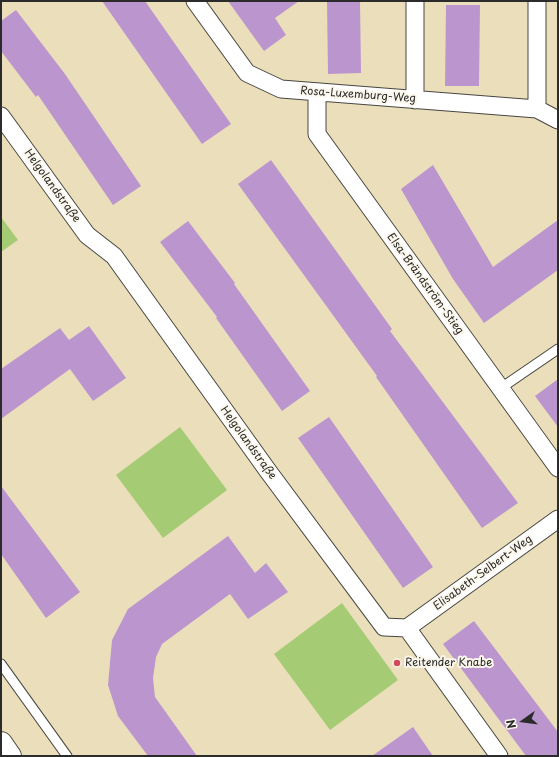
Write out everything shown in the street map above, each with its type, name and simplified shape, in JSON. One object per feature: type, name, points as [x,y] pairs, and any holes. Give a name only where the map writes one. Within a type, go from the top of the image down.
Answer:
[{"type":"main road","points":[[1,743],[10,756]]},
{"type":"street","name":"Rosa-Luxemburg-Weg","points":[[195,1],[247,73],[281,89],[537,109],[558,120]]},
{"type":"street","points":[[415,1],[416,100]]},
{"type":"street","points":[[537,1],[537,109]]},
{"type":"street","name":"Elsa-Brändström-Stieg","points":[[317,92],[317,134],[558,468]]},
{"type":"street","name":"Helgolandstraße","points":[[1,116],[87,235],[114,256],[268,471],[384,627],[408,628]]},
{"type":"street","name":"Elisabeth-Selbert-Weg","points":[[408,628],[558,519]]},
{"type":"street","points":[[408,628],[498,756]]},
{"type":"lane","points":[[501,388],[558,349]]},
{"type":"lane","points":[[1,664],[67,756]]},
{"type":"green space","points":[[1,217],[18,240],[1,252]]},
{"type":"green space","points":[[180,427],[227,490],[163,538],[116,475]]},
{"type":"green space","points":[[342,603],[398,680],[330,730],[274,654]]},
{"type":"building","points":[[102,1],[145,1],[231,124],[202,144]]},
{"type":"building","points":[[228,1],[299,1],[275,18],[286,35],[264,51]]},
{"type":"building","points":[[327,1],[360,1],[361,73],[328,74]]},
{"type":"building","points":[[446,5],[480,5],[479,86],[445,86]]},
{"type":"building","points":[[16,10],[65,74],[141,186],[113,205],[38,95],[36,97],[1,51],[1,21]]},
{"type":"building","points":[[271,160],[392,329],[390,331],[518,503],[482,528],[376,377],[377,376],[238,184]]},
{"type":"building","points":[[433,165],[493,267],[558,220],[558,270],[484,323],[453,279],[401,189]]},
{"type":"building","points":[[188,221],[235,283],[234,284],[310,391],[282,411],[216,318],[217,317],[160,242]]},
{"type":"building","points":[[89,326],[126,378],[93,401],[70,369],[1,419],[1,369],[60,328],[69,340]]},
{"type":"building","points":[[558,379],[558,427],[535,396]]},
{"type":"building","points":[[329,417],[433,567],[403,588],[298,438]]},
{"type":"building","points":[[1,486],[80,592],[46,618],[1,554]]},
{"type":"building","points":[[228,536],[255,573],[266,563],[288,592],[248,619],[230,594],[162,644],[156,657],[153,678],[155,697],[197,756],[148,756],[118,716],[108,685],[112,640],[128,609]]},
{"type":"building","points":[[474,621],[558,732],[558,756],[526,756],[443,644]]},
{"type":"building","points":[[413,727],[433,756],[372,756]]},
{"type":"place","name":"Reitender Knabe","points":[[397,663]]}]
